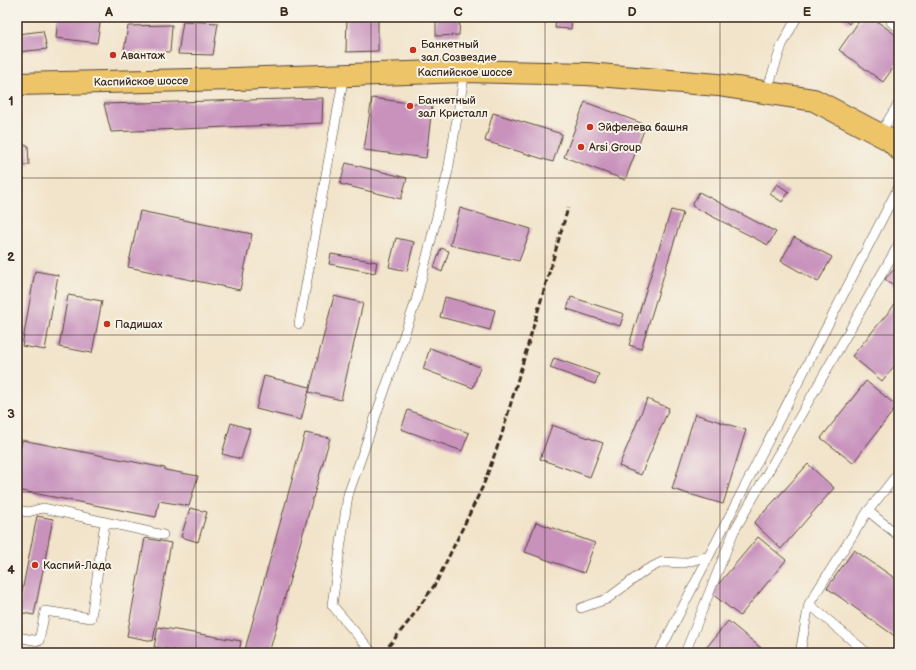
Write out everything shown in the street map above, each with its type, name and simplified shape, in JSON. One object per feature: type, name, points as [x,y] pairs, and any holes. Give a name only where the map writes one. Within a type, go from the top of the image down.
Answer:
[{"type":"main road","name":"Каспийское шоссе","points":[[17,84],[465,71],[587,74],[718,84],[814,100],[890,140],[899,149]]},
{"type":"lane","points":[[766,93],[782,46],[797,17]]},
{"type":"lane","points":[[891,17],[891,22],[899,28]]},
{"type":"lane","points":[[369,653],[371,651],[332,605],[348,495],[416,301],[448,171],[465,71]]},
{"type":"lane","points":[[299,324],[344,75]]},
{"type":"lane","points":[[878,134],[899,103]]},
{"type":"lane","points":[[660,653],[899,186]]},
{"type":"lane","points":[[685,653],[734,531],[899,244]]},
{"type":"lane","points":[[800,653],[809,604],[868,511],[899,472]]},
{"type":"lane","points":[[17,510],[28,512],[43,508],[163,535]]},
{"type":"lane","points":[[868,511],[899,536]]},
{"type":"lane","points":[[17,637],[39,641],[45,610],[91,618],[105,522]]},
{"type":"lane","points":[[581,608],[607,599],[646,570],[662,562],[684,563],[709,556]]},
{"type":"lane","points":[[809,604],[867,653]]},
{"type":"building","points":[[58,17],[101,17],[97,43],[56,38]]},
{"type":"building","points":[[347,17],[378,17],[378,51],[346,52]]},
{"type":"building","points":[[436,17],[460,17],[459,35],[436,36]]},
{"type":"building","points":[[556,17],[572,17],[571,29],[555,28]]},
{"type":"building","points":[[841,17],[854,17],[849,24]]},
{"type":"building","points":[[862,17],[871,17],[899,37],[899,60],[883,82],[839,50]]},
{"type":"building","points":[[183,21],[218,23],[213,55],[178,54]]},
{"type":"building","points":[[172,25],[170,52],[124,51],[128,26]]},
{"type":"building","points":[[43,31],[47,49],[17,52],[17,34]]},
{"type":"building","points":[[323,98],[322,123],[111,132],[104,104]]},
{"type":"building","points":[[372,98],[432,106],[426,158],[364,150]]},
{"type":"building","points":[[585,102],[646,125],[625,180],[564,157]]},
{"type":"building","points":[[493,113],[562,134],[553,162],[485,141]]},
{"type":"building","points":[[17,145],[28,145],[29,165],[17,165]]},
{"type":"building","points":[[346,163],[407,178],[401,199],[340,184]]},
{"type":"building","points":[[17,178],[24,178],[18,218],[17,218]]},
{"type":"building","points":[[777,184],[789,192],[782,202],[770,194]]},
{"type":"building","points":[[699,192],[776,232],[768,245],[692,206]]},
{"type":"building","points":[[460,208],[531,229],[519,261],[450,245]]},
{"type":"building","points":[[671,210],[683,213],[641,349],[629,345]]},
{"type":"building","points":[[140,211],[252,234],[240,290],[128,267]]},
{"type":"building","points":[[794,237],[832,257],[818,282],[781,261]]},
{"type":"building","points":[[396,238],[414,242],[407,271],[389,267]]},
{"type":"building","points":[[441,248],[449,251],[442,272],[434,268]]},
{"type":"building","points":[[331,254],[377,262],[375,273],[329,264]]},
{"type":"building","points":[[899,264],[899,291],[885,279]]},
{"type":"building","points":[[35,271],[58,275],[45,350],[22,346]]},
{"type":"building","points":[[68,295],[102,301],[92,353],[59,347]]},
{"type":"building","points":[[334,296],[363,303],[341,400],[309,392]]},
{"type":"building","points":[[445,297],[495,310],[490,330],[440,317]]},
{"type":"building","points":[[571,297],[624,314],[620,326],[567,309]]},
{"type":"building","points":[[897,302],[899,304],[899,360],[882,381],[852,356]]},
{"type":"building","points":[[430,348],[480,367],[473,388],[423,369]]},
{"type":"building","points":[[554,358],[599,374],[595,384],[550,368]]},
{"type":"building","points":[[264,376],[310,387],[301,420],[256,409]]},
{"type":"building","points":[[866,381],[897,406],[853,463],[821,438]]},
{"type":"building","points":[[647,399],[669,408],[641,475],[619,466]]},
{"type":"building","points":[[408,410],[469,433],[462,451],[401,429]]},
{"type":"building","points":[[695,414],[746,430],[723,504],[672,489]]},
{"type":"building","points":[[231,423],[250,429],[241,459],[222,454]]},
{"type":"building","points":[[552,425],[603,443],[590,477],[540,459]]},
{"type":"building","points":[[305,433],[330,438],[269,653],[244,653]]},
{"type":"building","points":[[22,440],[165,468],[165,470],[198,476],[189,506],[159,501],[156,517],[17,490],[17,465]]},
{"type":"building","points":[[808,464],[834,488],[781,549],[754,523]]},
{"type":"building","points":[[190,508],[207,512],[198,542],[181,537]]},
{"type":"building","name":"Каспий-Лада","points":[[37,516],[53,519],[34,615],[18,612]]},
{"type":"building","points":[[536,522],[595,543],[584,573],[525,552]]},
{"type":"building","points":[[758,537],[786,560],[740,616],[711,593]]},
{"type":"building","points":[[145,538],[171,543],[153,641],[127,636]]},
{"type":"building","points":[[854,550],[899,581],[899,639],[827,588]]},
{"type":"building","points":[[728,621],[761,648],[756,653],[702,653]]},
{"type":"building","points":[[158,627],[241,641],[239,653],[191,653],[154,647]]},
{"type":"building","points":[[24,649],[66,652],[66,653],[24,653]]},
{"type":"railway","points":[[383,653],[409,621],[436,583],[483,486],[501,437],[568,208]]},
{"type":"place","name":"Банкетный зал Созвездие","points":[[413,50]]},
{"type":"place","name":"Авантаж","points":[[113,55]]},
{"type":"place","name":"Банкетный зал Кристалл","points":[[410,106]]},
{"type":"place","name":"Эйфелева башня","points":[[590,127]]},
{"type":"place","name":"Arsi Group","points":[[581,147]]},
{"type":"place","name":"Падишах","points":[[107,324]]},
{"type":"place","name":"Каспий-Лада","points":[[35,565]]}]
